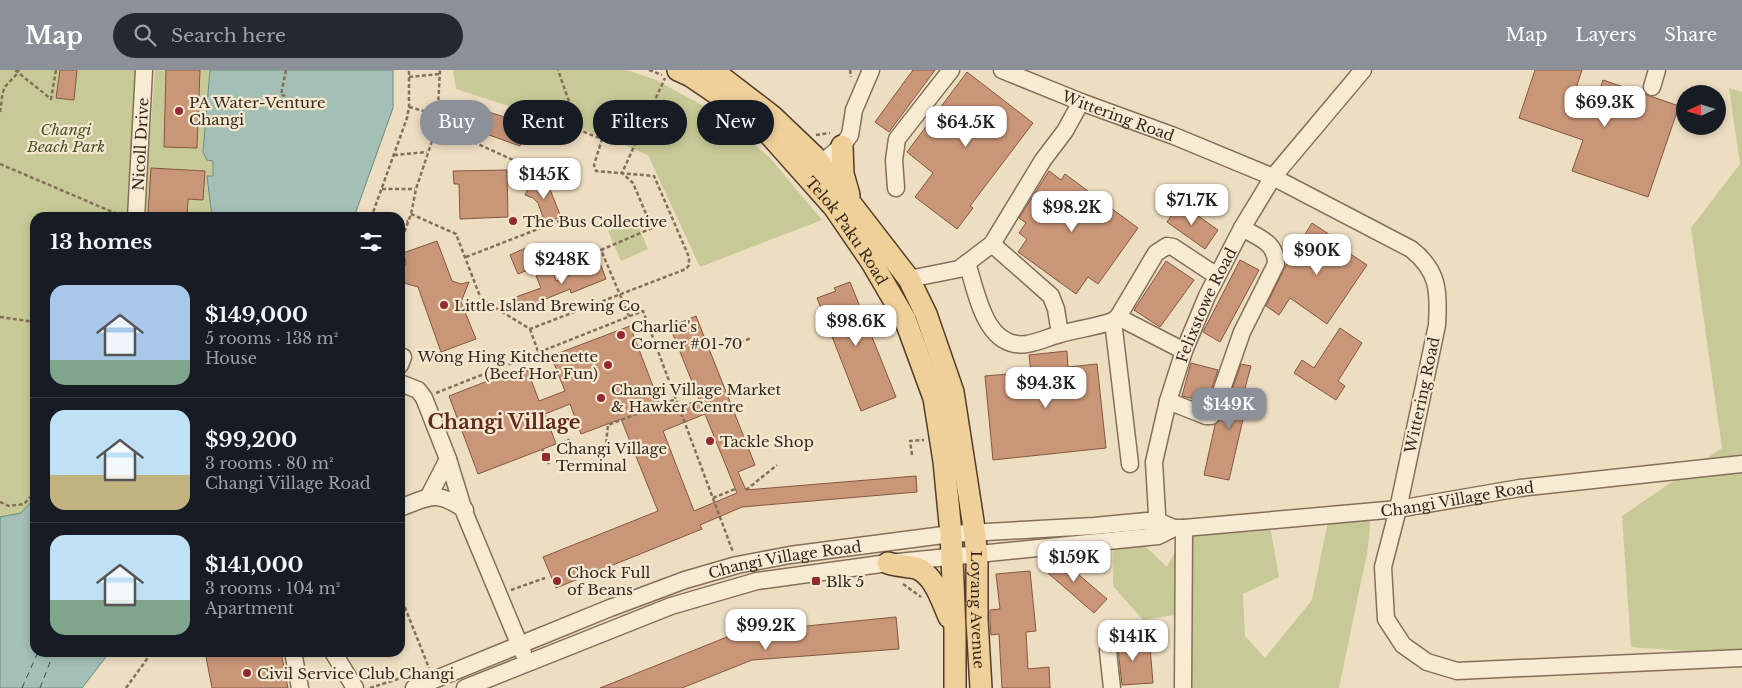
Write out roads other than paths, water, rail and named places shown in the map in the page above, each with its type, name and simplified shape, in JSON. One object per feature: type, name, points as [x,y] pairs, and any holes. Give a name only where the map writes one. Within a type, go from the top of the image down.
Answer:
[{"type":"main road","name":"Telok Paku Road","points":[[712,70],[772,116],[810,165],[834,207],[872,261],[905,319],[915,343],[936,408],[951,534]]},
{"type":"main road","name":"Telok Paku Road","points":[[671,75],[691,76],[735,106],[810,165],[850,200],[909,279],[926,314],[953,392],[974,532]]},
{"type":"main road","points":[[838,138],[850,200]]},
{"type":"main road","name":"Loyang Avenue","points":[[974,532],[977,555],[977,620],[981,688]]},
{"type":"main road","name":"Loyang Avenue","points":[[951,534],[955,688]]},
{"type":"main road","points":[[888,562],[918,569],[929,578],[938,590],[955,631]]},
{"type":"street","name":"Nicoll Drive","points":[[136,212],[144,70]]},
{"type":"street","points":[[810,165],[838,138],[850,135],[851,123],[860,95],[871,70]]},
{"type":"street","points":[[896,188],[894,160],[897,139],[951,70]]},
{"type":"street","name":"Wittering Road","points":[[1002,70],[1080,102],[1174,136],[1274,177],[1411,249],[1422,257],[1437,283],[1439,301],[1437,325],[1398,509],[1383,567],[1386,620],[1403,645],[1427,662],[1457,671],[1742,658]]},
{"type":"street","name":"Felixstowe Road","points":[[1158,528],[1154,462],[1168,401],[1184,351],[1217,276],[1242,228],[1274,177],[1363,70]]},
{"type":"street","points":[[1652,87],[1657,70]]},
{"type":"street","points":[[909,279],[959,269],[992,244],[1042,160],[1064,131],[1080,102]]},
{"type":"street","points":[[810,165],[851,123]]},
{"type":"street","points":[[1168,401],[1206,416],[1211,416],[1214,412],[1242,332],[1276,264],[1276,253],[1270,245],[1242,228]]},
{"type":"street","points":[[992,244],[1051,296],[1056,309],[1060,334]]},
{"type":"street","points":[[1130,464],[1115,319],[1156,253],[1167,246],[1173,246],[1217,276]]},
{"type":"street","points":[[967,263],[988,324],[999,337],[1012,343],[1026,344],[1044,340],[1115,319],[1184,351]]},
{"type":"street","points":[[405,385],[418,390],[424,398],[498,595],[527,662]]},
{"type":"street","points":[[429,496],[448,459]]},
{"type":"street","name":"Changi Village Road","points":[[412,681],[520,644],[676,584],[737,565],[790,555],[974,532],[1094,526],[1179,528],[1398,509],[1520,488],[1742,464]]},
{"type":"street","points":[[405,506],[429,496],[446,498],[465,510]]},
{"type":"street","name":"Changi Village Road","points":[[465,688],[672,606],[723,590],[770,579],[888,562],[977,555],[1038,547],[1158,528]]},
{"type":"street","points":[[1179,528],[1183,688]]},
{"type":"street","points":[[1108,652],[1112,688]]},
{"type":"street","points":[[294,657],[300,688]]},
{"type":"street","points":[[336,657],[355,688]]},
{"type":"water","points":[[210,70],[393,70],[393,108],[356,212],[211,212],[207,176],[213,176],[213,161],[207,160],[203,152]]},
{"type":"water","points":[[30,503],[30,657],[106,657],[82,688],[0,688],[0,517],[21,513]]},
{"type":"place","name":"PA Water-Venture Changi","points":[[179,111]]},
{"type":"place","name":"The Bus Collective","points":[[513,221]]},
{"type":"place","name":"Little Island Brewing Co","points":[[444,305]]},
{"type":"place","name":"Charlie's Corner #01-70","points":[[621,335]]},
{"type":"place","name":"Wong Hing Kitchenette (Beef Hor Fun)","points":[[608,365]]},
{"type":"place","name":"Changi Village Market & Hawker Centre","points":[[601,398]]},
{"type":"place","name":"Tackle Shop","points":[[710,441]]},
{"type":"place","name":"Changi Village Terminal","points":[[546,457]]},
{"type":"place","name":"Chock Full of Beans","points":[[557,581]]},
{"type":"place","name":"Blk 5","points":[[816,581]]},
{"type":"place","name":"Civil Service Club Changi","points":[[247,673]]},
{"type":"district","name":"Changi Village","points":[[504,422]]},
{"type":"park label","name":"Changi Beach Park","points":[[66,138]]}]
